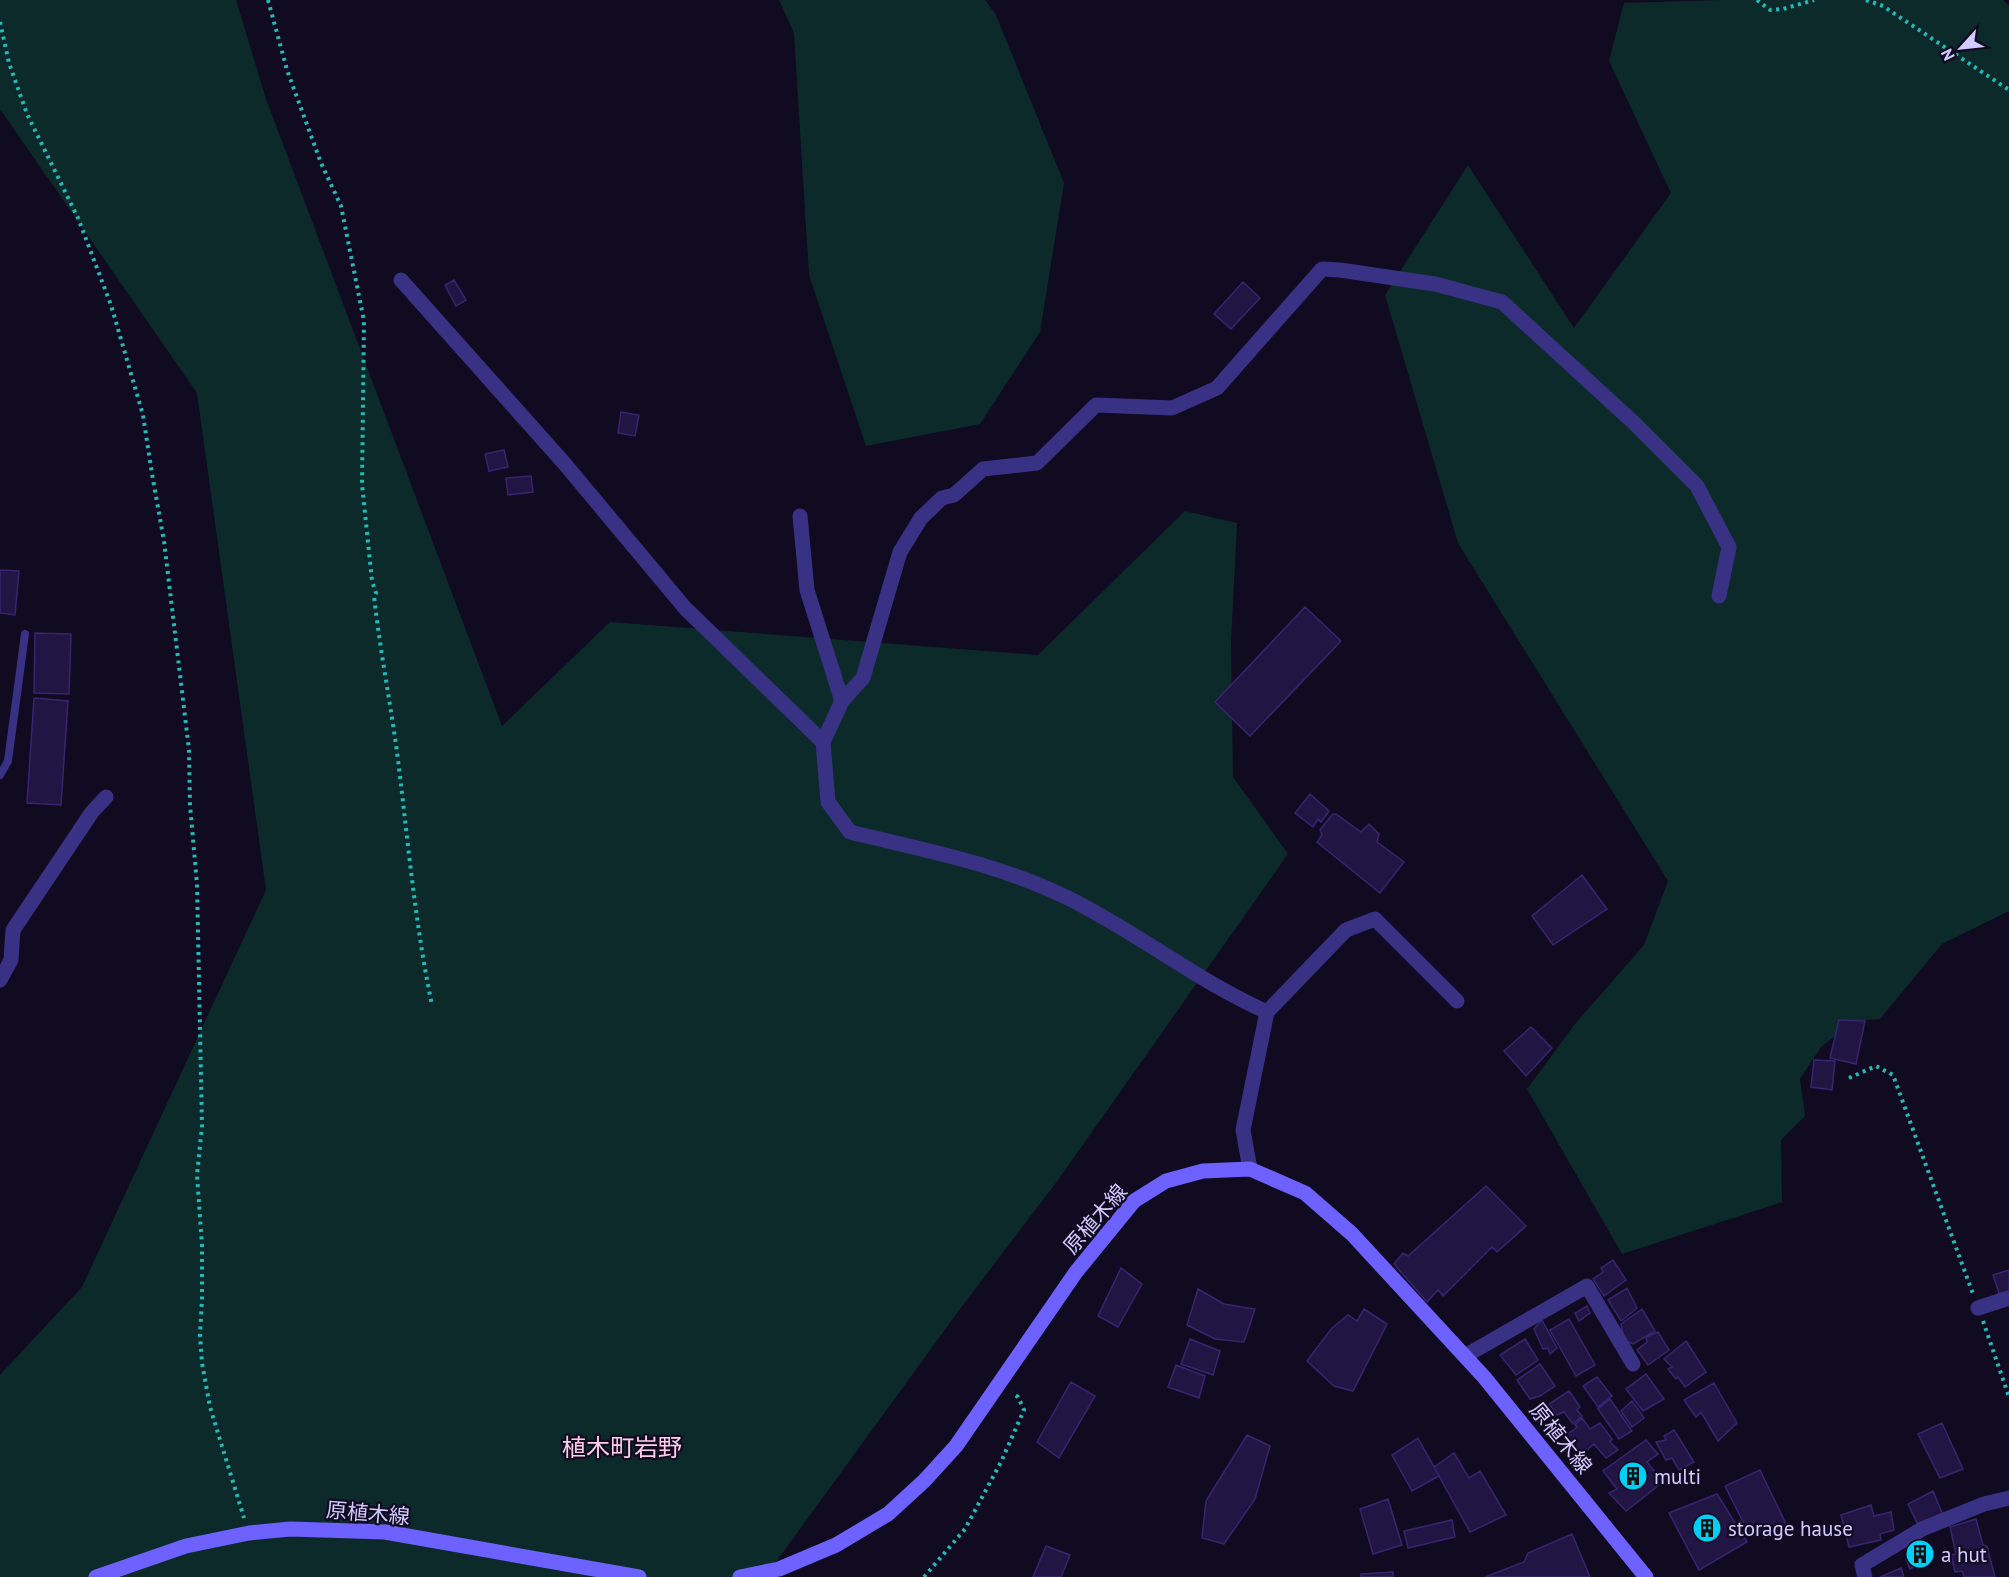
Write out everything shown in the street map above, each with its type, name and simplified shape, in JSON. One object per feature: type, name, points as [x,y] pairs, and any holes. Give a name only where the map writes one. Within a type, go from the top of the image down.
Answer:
[{"type":"main road","name":"原植木線","points":[[740,1577],[779,1569],[836,1545],[888,1514],[924,1481],[956,1446],[1076,1272],[1134,1201],[1166,1181],[1203,1171],[1250,1169],[1305,1193],[1352,1234],[1465,1356],[1573,1485],[1646,1577]]},
{"type":"main road","name":"原植木線","points":[[96,1577],[186,1546],[249,1533],[290,1529],[384,1532],[639,1577]]},
{"type":"street","points":[[1267,1012],[1232,996],[1112,921],[1066,897],[991,866],[850,832],[828,802],[823,742],[842,701],[863,678],[900,552],[921,518],[942,498],[954,495],[983,469],[1037,463],[1096,405],[1172,408],[1217,388],[1323,269],[1340,270],[1436,284],[1502,302],[1633,422],[1697,486],[1729,547],[1719,596]]},
{"type":"street","points":[[401,280],[564,464],[685,608],[823,742]]},
{"type":"street","points":[[800,516],[807,590],[842,701]]},
{"type":"street","points":[[0,980],[11,960],[13,930],[92,812],[106,797]]},
{"type":"street","points":[[1250,1169],[1243,1131],[1267,1012],[1347,930],[1375,919],[1457,1001]]},
{"type":"street","points":[[1465,1356],[1587,1286],[1633,1364]]},
{"type":"street","points":[[1978,1308],[2009,1298]]},
{"type":"street","points":[[1865,1577],[1862,1565],[1922,1528],[1984,1504],[2009,1498]]},
{"type":"lane","points":[[0,774],[8,761],[25,634]]},
{"type":"path","points":[[268,0],[287,70],[321,163],[341,206],[364,321],[365,362],[361,405],[363,495],[372,581],[376,593],[374,596],[380,656],[396,743],[424,966],[432,1005]]},
{"type":"path","points":[[1757,0],[1770,10],[1783,9],[1814,0]]},
{"type":"path","points":[[1866,0],[1883,6],[2009,90]]},
{"type":"path","points":[[0,22],[9,63],[27,114],[78,218],[111,306],[143,415],[164,541],[189,750],[189,805],[197,896],[202,1126],[197,1175],[202,1245],[200,1335],[202,1363],[210,1407],[249,1533]]},
{"type":"path","points":[[1849,1078],[1876,1066],[1893,1075],[2009,1397]]},
{"type":"path","points":[[924,1577],[965,1528],[1001,1462],[1023,1410],[1018,1397],[1000,1383]]},
{"type":"green space","points":[[0,0],[236,0],[266,99],[502,726],[610,622],[1038,655],[1185,511],[1237,523],[1231,642],[1233,777],[1288,854],[1058,1180],[957,1313],[765,1577],[0,1577],[0,1375],[82,1287],[266,890],[197,393],[0,109]]},
{"type":"green space","points":[[779,0],[985,0],[996,15],[1064,183],[1040,332],[980,424],[866,446],[809,275],[794,33]]},
{"type":"green space","points":[[1720,0],[2003,0],[2009,6],[2009,911],[1942,944],[1880,1019],[1854,1021],[1821,1047],[1800,1079],[1805,1116],[1781,1140],[1782,1202],[1622,1254],[1527,1089],[1575,1024],[1644,945],[1668,881],[1458,543],[1385,295],[1468,165],[1574,328],[1671,193],[1609,61],[1624,3]]},
{"type":"building","points":[[454,280],[466,300],[456,306],[445,285]]},
{"type":"building","points":[[1243,282],[1260,298],[1231,329],[1214,314]]},
{"type":"building","points":[[621,412],[639,415],[635,436],[618,433]]},
{"type":"building","points":[[504,450],[508,467],[489,471],[485,454]]},
{"type":"building","points":[[531,476],[533,492],[508,495],[506,478]]},
{"type":"building","points":[[0,570],[19,571],[15,615],[0,613]]},
{"type":"building","points":[[1305,607],[1341,641],[1250,736],[1215,702]]},
{"type":"building","points":[[35,633],[71,634],[69,694],[34,693]]},
{"type":"building","points":[[34,698],[68,701],[61,805],[27,803]]},
{"type":"building","points":[[1310,794],[1329,811],[1321,822],[1318,819],[1313,827],[1295,813]]},
{"type":"building","points":[[1333,814],[1361,832],[1369,824],[1379,834],[1377,842],[1404,862],[1380,893],[1317,842],[1322,835],[1320,830]]},
{"type":"building","points":[[1582,875],[1607,909],[1553,945],[1532,916]]},
{"type":"building","points":[[1839,1020],[1865,1021],[1856,1064],[1830,1058]]},
{"type":"building","points":[[1531,1027],[1552,1048],[1526,1076],[1504,1051]]},
{"type":"building","points":[[1814,1060],[1835,1061],[1832,1090],[1811,1087]]},
{"type":"building","points":[[1486,1186],[1526,1226],[1497,1252],[1492,1247],[1443,1296],[1438,1290],[1427,1302],[1394,1264],[1403,1253],[1408,1256]]},
{"type":"building","points":[[1613,1260],[1626,1280],[1604,1296],[1593,1279],[1603,1272],[1601,1268]]},
{"type":"building","points":[[1121,1268],[1142,1284],[1118,1327],[1098,1316]]},
{"type":"building","points":[[2009,1270],[2009,1296],[2001,1299],[1993,1275]]},
{"type":"building","points":[[1627,1288],[1637,1308],[1621,1321],[1608,1300]]},
{"type":"building","points":[[1198,1289],[1224,1304],[1255,1309],[1244,1342],[1215,1339],[1187,1325]]},
{"type":"building","points":[[1587,1306],[1590,1313],[1579,1321],[1575,1313]]},
{"type":"building","points":[[1364,1309],[1387,1324],[1353,1391],[1334,1386],[1307,1361],[1332,1328],[1348,1315],[1357,1321]]},
{"type":"building","points":[[1642,1309],[1655,1331],[1633,1344],[1624,1340],[1621,1324]]},
{"type":"building","points":[[1569,1319],[1595,1365],[1576,1376],[1550,1330]]},
{"type":"building","points":[[1542,1320],[1557,1348],[1550,1354],[1548,1348],[1543,1349],[1534,1329]]},
{"type":"building","points":[[1658,1332],[1669,1350],[1648,1365],[1637,1350],[1647,1342],[1646,1337]]},
{"type":"building","points":[[1190,1339],[1220,1351],[1213,1375],[1181,1364]]},
{"type":"building","points":[[1525,1339],[1538,1360],[1516,1375],[1500,1355]]},
{"type":"building","points":[[1686,1341],[1706,1372],[1685,1387],[1668,1369],[1672,1367],[1664,1359]]},
{"type":"building","points":[[1540,1364],[1555,1386],[1540,1396],[1530,1399],[1517,1380]]},
{"type":"building","points":[[1176,1365],[1205,1376],[1199,1398],[1168,1387]]},
{"type":"building","points":[[1646,1374],[1664,1399],[1643,1411],[1626,1389]]},
{"type":"building","points":[[1597,1377],[1612,1396],[1598,1407],[1583,1386]]},
{"type":"building","points":[[1071,1382],[1095,1396],[1059,1458],[1037,1442]]},
{"type":"building","points":[[1714,1383],[1737,1423],[1718,1441],[1701,1412],[1696,1417],[1684,1400]]},
{"type":"building","points":[[1569,1391],[1580,1407],[1577,1410],[1582,1416],[1573,1424],[1564,1412],[1557,1415],[1549,1404]]},
{"type":"building","points":[[1610,1399],[1632,1431],[1619,1439],[1598,1409]]},
{"type":"building","points":[[1632,1401],[1644,1418],[1632,1427],[1621,1411]]},
{"type":"building","points":[[1582,1418],[1590,1429],[1600,1423],[1612,1439],[1610,1442],[1618,1450],[1606,1458],[1594,1444],[1579,1457],[1564,1437],[1577,1427],[1575,1425]]},
{"type":"building","points":[[1942,1423],[1963,1469],[1940,1478],[1918,1434]]},
{"type":"building","points":[[1674,1430],[1694,1462],[1679,1470],[1672,1458],[1666,1460],[1656,1442],[1666,1440],[1664,1436]]},
{"type":"building","points":[[1247,1435],[1270,1446],[1255,1499],[1224,1544],[1202,1538],[1206,1501]]},
{"type":"building","points":[[1418,1438],[1439,1476],[1412,1491],[1392,1455]]},
{"type":"building","name":"multi","points":[[1646,1440],[1658,1454],[1647,1462],[1663,1482],[1626,1511],[1609,1493],[1617,1489],[1603,1471]]},
{"type":"building","points":[[1454,1453],[1469,1478],[1480,1471],[1506,1515],[1470,1532],[1434,1467]]},
{"type":"building","points":[[1760,1470],[1787,1526],[1764,1538],[1758,1527],[1748,1532],[1725,1486]]},
{"type":"building","points":[[1933,1491],[1943,1515],[1919,1527],[1908,1504]]},
{"type":"building","name":"storage hause","points":[[1717,1494],[1747,1542],[1699,1570],[1669,1513]]},
{"type":"building","points":[[1388,1499],[1402,1545],[1373,1554],[1360,1509]]},
{"type":"building","points":[[1871,1505],[1874,1516],[1891,1512],[1894,1530],[1880,1534],[1881,1540],[1849,1547],[1841,1515]]},
{"type":"building","points":[[1976,1519],[1983,1545],[1987,1546],[1995,1577],[1964,1577],[1962,1571],[1955,1572],[1951,1555],[1956,1554],[1950,1527]]},
{"type":"building","points":[[1452,1520],[1455,1537],[1408,1548],[1404,1531]]},
{"type":"building","points":[[1572,1534],[1590,1577],[1485,1577],[1524,1562],[1528,1553]]},
{"type":"building","points":[[1046,1546],[1070,1555],[1061,1577],[1033,1577]]},
{"type":"building","name":"a hut","points":[[1923,1548],[1928,1561],[1910,1569],[1906,1559]]},
{"type":"building","points":[[1901,1568],[1904,1577],[1880,1577]]},
{"type":"building","points":[[1393,1572],[1393,1577],[1361,1577],[1361,1574]]},
{"type":"place","name":"multi","points":[[1633,1476]]},
{"type":"place","name":"storage hause","points":[[1707,1528]]},
{"type":"place","name":"a hut","points":[[1920,1554]]},
{"type":"district","name":"植木町岩野","points":[[622,1447]]}]
